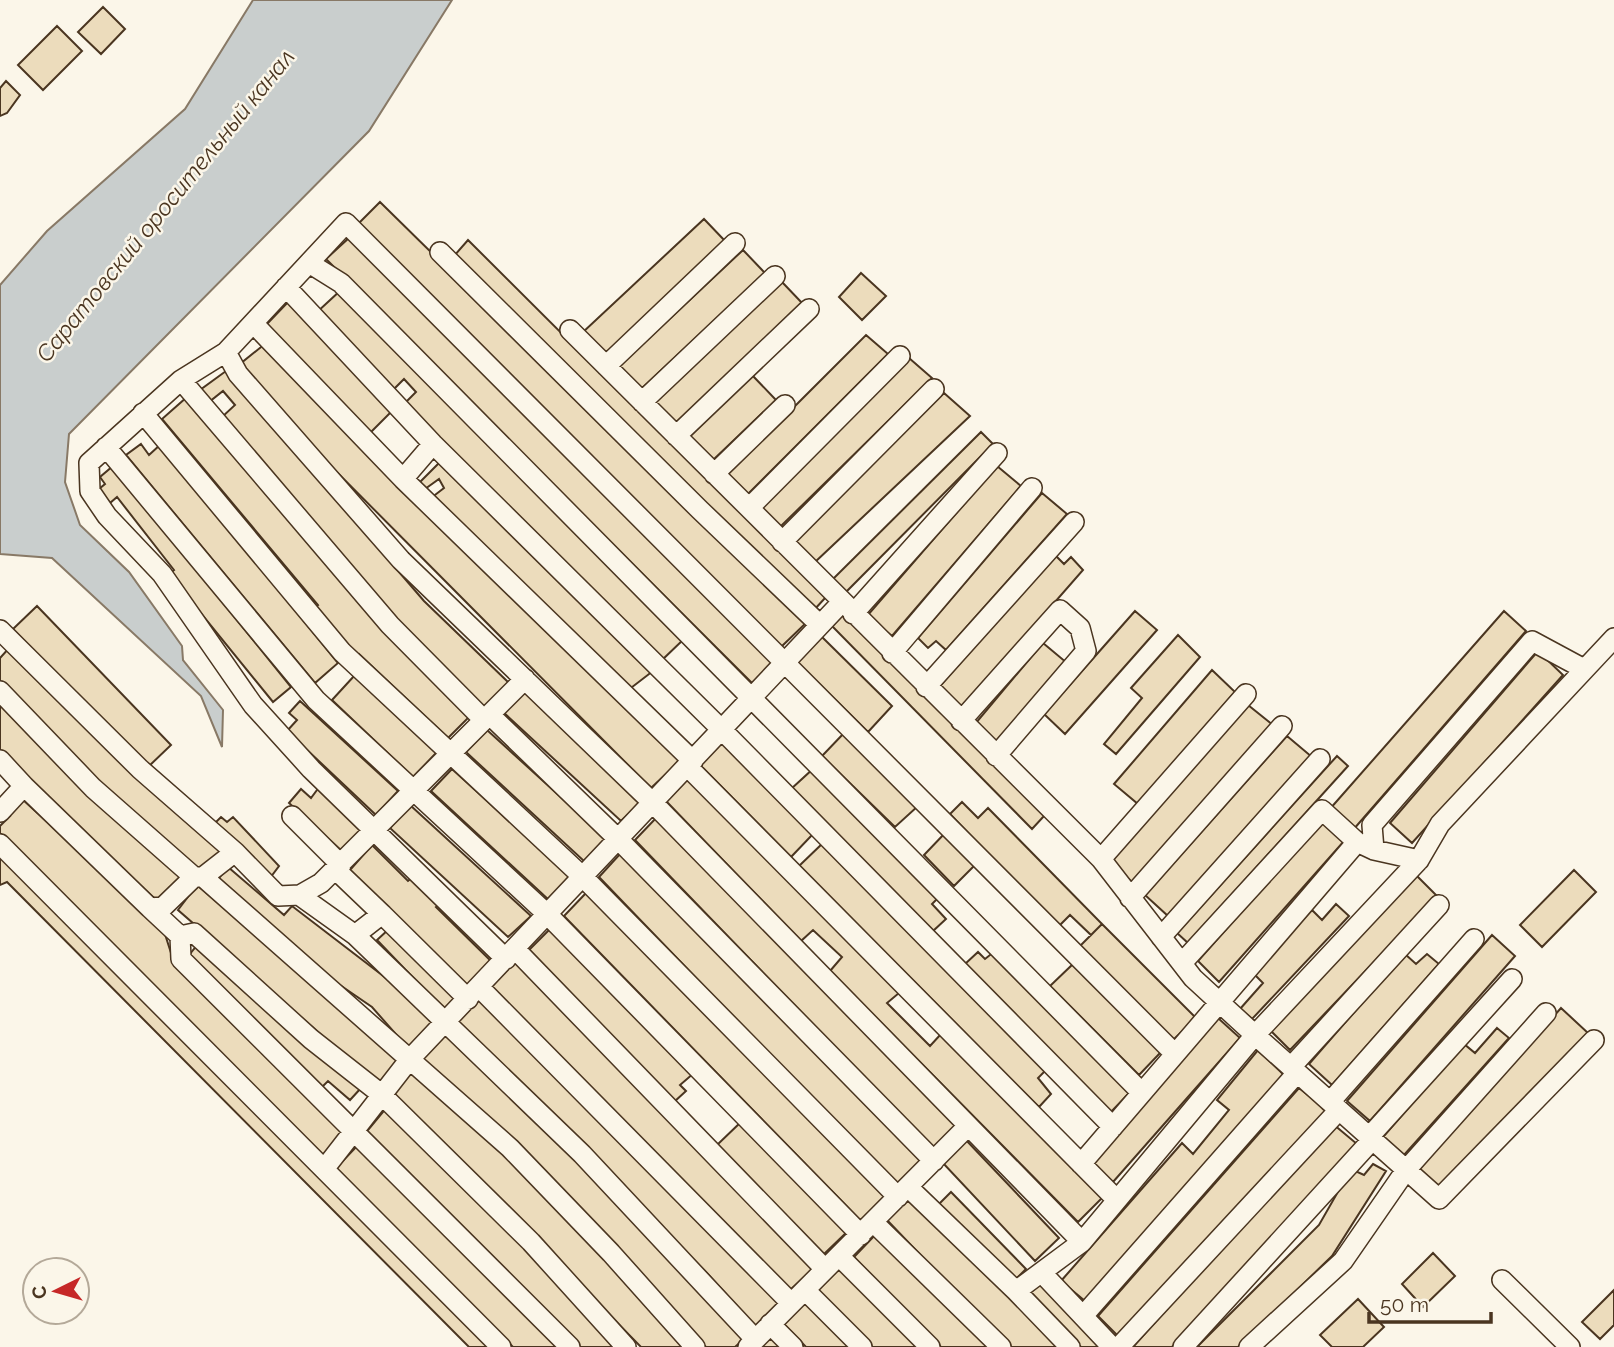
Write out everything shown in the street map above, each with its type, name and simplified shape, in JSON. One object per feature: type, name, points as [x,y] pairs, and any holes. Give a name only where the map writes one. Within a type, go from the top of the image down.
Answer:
[{"type":"street","points":[[930,1347],[832,1262],[510,954],[311,769],[253,705],[162,573],[102,508],[90,491],[89,463],[181,380],[226,352],[346,223],[512,393],[786,661],[1175,1054]]},
{"type":"street","points":[[606,366],[736,243]]},
{"type":"street","points":[[440,252],[820,625]]},
{"type":"street","points":[[309,263],[341,283],[753,696],[1142,1093]]},
{"type":"street","points":[[642,402],[775,276]]},
{"type":"street","points":[[286,287],[433,444],[722,730],[1113,1127]]},
{"type":"street","points":[[676,436],[809,309]]},
{"type":"street","points":[[253,323],[403,479],[691,764],[1117,1200]]},
{"type":"street","points":[[570,330],[847,609],[1101,859],[1182,963],[1220,1003],[1439,1199],[1594,1040]]},
{"type":"street","points":[[226,352],[237,374],[401,560],[654,804],[1082,1242]]},
{"type":"street","points":[[749,508],[900,356]]},
{"type":"street","points":[[181,380],[390,625],[619,840],[934,1161]]},
{"type":"street","points":[[782,542],[934,389]]},
{"type":"street","points":[[714,474],[785,405]]},
{"type":"street","points":[[143,413],[342,652],[583,877],[903,1192],[1016,1291],[1070,1347]]},
{"type":"street","points":[[403,479],[433,444]]},
{"type":"street","points":[[107,447],[316,700],[547,914],[867,1228],[1001,1347]]},
{"type":"street","points":[[325,1168],[409,1060],[654,804],[820,625],[847,609],[997,453]]},
{"type":"street","points":[[892,653],[1032,488]]},
{"type":"street","points":[[926,687],[1074,522]]},
{"type":"street","points":[[961,721],[1060,610],[1080,628],[1086,651],[996,756]]},
{"type":"street","points":[[0,630],[140,769],[235,852],[278,896],[299,895],[338,868],[525,679]]},
{"type":"street","points":[[1016,1291],[1082,1242],[1255,1035],[1419,860],[1440,824],[1614,638]]},
{"type":"street","points":[[1081,1164],[1220,1003],[1365,846],[1372,825],[1532,641],[1584,669]]},
{"type":"street","points":[[0,691],[93,788],[510,1148],[611,1252],[695,1347]]},
{"type":"street","points":[[1101,859],[1246,694]]},
{"type":"street","points":[[1130,898],[1282,726]]},
{"type":"street","points":[[1161,937],[1320,759]]},
{"type":"street","points":[[0,760],[180,936],[181,960],[570,1347]]},
{"type":"street","points":[[0,812],[24,786]]},
{"type":"street","points":[[1182,963],[1322,810],[1365,846],[1419,860]]},
{"type":"street","points":[[292,816],[382,914],[473,993],[798,1297],[862,1347]]},
{"type":"street","points":[[0,844],[501,1347]]},
{"type":"street","points":[[150,908],[163,907],[235,852]]},
{"type":"street","points":[[299,895],[355,935],[582,1154],[752,1343],[967,1127]]},
{"type":"street","points":[[1083,1316],[1439,905]]},
{"type":"street","points":[[355,935],[382,914]]},
{"type":"street","points":[[180,936],[194,933],[311,1039],[381,1094],[531,1242],[626,1347]]},
{"type":"street","points":[[1119,1347],[1334,1106],[1474,939]]},
{"type":"street","points":[[1183,1347],[1512,979]]},
{"type":"street","points":[[1249,1347],[1343,1261],[1406,1170],[1546,1013]]},
{"type":"street","points":[[1042,1273],[1112,1347]]},
{"type":"street","points":[[1502,1280],[1570,1347]]},
{"type":"street","points":[[770,1324],[793,1347]]},
{"type":"water","name":"Саратовский оросительный канал","points":[[253,0],[452,0],[369,131],[69,434],[65,482],[80,525],[129,572],[182,646],[183,660],[223,710],[222,747],[201,696],[52,558],[0,554],[0,285],[47,231],[185,109]]},
{"type":"building","points":[[103,7],[125,29],[101,54],[78,32]]},
{"type":"building","points":[[57,26],[82,51],[43,90],[18,65]]},
{"type":"building","points":[[6,81],[20,95],[7,113],[0,116],[0,88]]},
{"type":"building","points":[[380,202],[807,622],[781,647],[357,225]]},
{"type":"building","points":[[704,219],[726,242],[604,356],[582,333]]},
{"type":"building","points":[[350,237],[778,660],[753,684],[326,259]]},
{"type":"building","points":[[468,240],[826,597],[814,610],[454,256]]},
{"type":"building","points":[[743,250],[765,273],[639,391],[617,368]]},
{"type":"building","points":[[861,273],[886,296],[862,320],[839,297]]},
{"type":"building","points":[[782,282],[803,304],[674,425],[652,403]]},
{"type":"building","points":[[341,290],[685,638],[661,661],[403,405],[416,392],[404,379],[392,391],[316,313]]},
{"type":"building","points":[[289,301],[393,410],[369,434],[266,325]]},
{"type":"building","points":[[866,335],[888,354],[746,496],[726,475]]},
{"type":"building","points":[[266,343],[682,759],[651,788],[293,428],[240,364]]},
{"type":"building","points":[[909,358],[932,378],[780,527],[758,506]]},
{"type":"building","points":[[226,371],[424,601],[509,683],[485,709],[393,619],[222,417],[235,405],[223,391],[209,402],[200,390]]},
{"type":"building","points":[[752,375],[776,400],[711,462],[688,438]]},
{"type":"building","points":[[944,393],[970,416],[814,563],[795,541]]},
{"type":"building","points":[[187,397],[470,716],[448,738],[359,654],[353,657],[314,608],[318,605],[162,419]]},
{"type":"building","points":[[981,432],[993,444],[846,592],[833,579]]},
{"type":"building","points":[[141,444],[149,455],[161,444],[338,663],[315,683],[126,455]]},
{"type":"building","points":[[441,461],[653,671],[627,691],[431,498],[444,488],[439,479],[425,489],[419,483]]},
{"type":"building","points":[[113,466],[291,687],[273,702],[169,574],[174,570],[117,497],[110,503],[99,489],[105,484],[100,477]]},
{"type":"building","points":[[997,466],[1021,486],[892,636],[867,616]]},
{"type":"building","points":[[1042,493],[1067,514],[946,650],[936,641],[928,648],[918,638]]},
{"type":"building","points":[[1055,555],[1064,564],[1071,557],[1083,570],[962,708],[939,687]]},
{"type":"building","points":[[37,606],[171,745],[147,768],[13,629]]},
{"type":"building","points":[[1135,611],[1157,630],[1065,734],[1044,714]]},
{"type":"building","points":[[1504,611],[1526,631],[1353,830],[1329,810]]},
{"type":"building","points":[[844,614],[1044,816],[1032,829],[832,626]]},
{"type":"building","points":[[1178,635],[1200,657],[1116,754],[1104,744],[1142,698],[1131,688]]},
{"type":"building","points":[[821,636],[892,706],[868,732],[797,662]]},
{"type":"building","points":[[1043,643],[1067,663],[997,743],[975,724]]},
{"type":"building","points":[[10,647],[223,849],[196,872],[88,772],[0,683],[0,658]]},
{"type":"building","points":[[1538,651],[1563,675],[1412,843],[1390,823]]},
{"type":"building","points":[[1212,670],[1235,692],[1138,804],[1114,784]]},
{"type":"building","points":[[355,675],[438,751],[413,777],[332,700]]},
{"type":"building","points":[[523,689],[643,800],[621,821],[502,711]]},
{"type":"building","points":[[0,700],[181,876],[157,901],[0,755]]},
{"type":"building","points":[[300,701],[398,791],[376,815],[287,731],[297,720],[289,713]]},
{"type":"building","points":[[1248,705],[1273,725],[1132,882],[1109,862]]},
{"type":"building","points":[[487,730],[608,840],[585,862],[466,752]]},
{"type":"building","points":[[845,732],[918,806],[895,827],[822,756]]},
{"type":"building","points":[[1287,736],[1312,757],[1168,916],[1145,895]]},
{"type":"building","points":[[722,743],[813,834],[791,857],[700,765]]},
{"type":"building","points":[[1337,756],[1348,766],[1188,943],[1177,933]]},
{"type":"building","points":[[814,768],[942,894],[932,904],[946,919],[933,931],[791,789]]},
{"type":"building","points":[[452,769],[573,879],[550,901],[431,791]]},
{"type":"building","points":[[689,778],[899,993],[887,1003],[930,1046],[941,1034],[1102,1198],[1078,1222],[830,971],[842,957],[813,930],[801,941],[666,801]]},
{"type":"building","points":[[320,786],[365,827],[343,852],[289,803],[301,789],[311,798]]},
{"type":"building","points":[[21,798],[163,928],[172,956],[346,1135],[325,1157],[0,833],[0,826],[10,816],[6,812]]},
{"type":"building","points":[[962,802],[978,818],[988,808],[1102,924],[1091,935],[1070,915],[1058,927],[950,814]]},
{"type":"building","points":[[410,805],[531,916],[508,937],[390,828]]},
{"type":"building","points":[[221,817],[227,822],[233,817],[279,866],[270,878],[213,825]]},
{"type":"building","points":[[657,817],[958,1126],[934,1150],[635,840]]},
{"type":"building","points":[[1322,821],[1345,840],[1219,982],[1198,961]]},
{"type":"building","points":[[946,832],[976,864],[954,886],[924,855]]},
{"type":"building","points":[[824,842],[1047,1069],[1038,1078],[1051,1094],[1039,1107],[799,866]]},
{"type":"building","points":[[372,845],[408,881],[414,876],[441,903],[436,907],[494,964],[469,990],[350,870]]},
{"type":"building","points":[[0,852],[493,1347],[469,1347],[7,882],[0,885]]},
{"type":"building","points":[[620,854],[922,1162],[897,1187],[599,877]]},
{"type":"building","points":[[228,867],[284,915],[292,906],[395,985],[432,1023],[408,1048],[372,1007],[337,983],[218,879]]},
{"type":"building","points":[[1574,870],[1596,892],[1542,947],[1520,925]]},
{"type":"building","points":[[1414,873],[1437,896],[1290,1050],[1268,1028]]},
{"type":"building","points":[[197,885],[403,1060],[381,1087],[178,910]]},
{"type":"building","points":[[586,893],[887,1194],[861,1221],[564,916]]},
{"type":"building","points":[[1336,904],[1349,916],[1252,1019],[1240,1009],[1263,983],[1252,972],[1312,910],[1322,920]]},
{"type":"building","points":[[1102,924],[1196,1018],[1172,1041],[1079,947]]},
{"type":"building","points":[[552,927],[694,1073],[680,1085],[686,1091],[674,1102],[529,950]]},
{"type":"building","points":[[389,929],[460,1000],[446,1012],[377,940]]},
{"type":"building","points":[[1492,935],[1515,956],[1370,1121],[1347,1101]]},
{"type":"building","points":[[198,944],[361,1088],[350,1100],[328,1081],[319,1090],[186,959]]},
{"type":"building","points":[[995,951],[1132,1090],[1110,1113],[965,964],[978,952],[985,959]]},
{"type":"building","points":[[1405,954],[1416,964],[1427,954],[1439,964],[1332,1085],[1309,1064]]},
{"type":"building","points":[[518,960],[815,1267],[789,1291],[489,987]]},
{"type":"building","points":[[1073,964],[1161,1052],[1139,1075],[1050,986]]},
{"type":"building","points":[[479,997],[782,1305],[757,1328],[706,1272],[456,1021]]},
{"type":"building","points":[[1561,1008],[1588,1033],[1442,1190],[1419,1169]]},
{"type":"building","points":[[1218,1018],[1240,1038],[1113,1182],[1092,1163]]},
{"type":"building","points":[[1497,1028],[1509,1038],[1404,1155],[1383,1137],[1464,1044],[1475,1053]]},
{"type":"building","points":[[445,1033],[592,1170],[744,1339],[735,1347],[706,1347],[528,1156],[418,1058]]},
{"type":"building","points":[[1258,1050],[1285,1076],[1085,1301],[1061,1281],[1182,1143],[1193,1154],[1229,1110],[1217,1100]]},
{"type":"building","points":[[411,1071],[529,1178],[687,1347],[641,1347],[391,1093]]},
{"type":"building","points":[[1299,1088],[1327,1110],[1119,1337],[1098,1316]]},
{"type":"building","points":[[387,1107],[485,1203],[615,1347],[575,1347],[363,1136]]},
{"type":"building","points":[[742,1121],[849,1230],[822,1256],[717,1145]]},
{"type":"building","points":[[1333,1124],[1357,1144],[1172,1347],[1133,1347]]},
{"type":"building","points":[[965,1139],[1059,1238],[1035,1261],[942,1162]]},
{"type":"building","points":[[358,1145],[560,1347],[513,1347],[336,1168]]},
{"type":"building","points":[[1373,1164],[1386,1171],[1332,1256],[1238,1347],[1197,1347],[1319,1225],[1351,1169],[1364,1175]]},
{"type":"building","points":[[951,1192],[1026,1269],[1015,1280],[938,1205]]},
{"type":"building","points":[[909,1197],[1061,1347],[1009,1347],[887,1220]]},
{"type":"building","points":[[876,1234],[990,1347],[941,1347],[854,1257]]},
{"type":"building","points":[[1433,1253],[1455,1276],[1423,1307],[1402,1284]]},
{"type":"building","points":[[838,1265],[921,1347],[872,1347],[816,1288]]},
{"type":"building","points":[[1040,1284],[1104,1347],[1081,1347],[1029,1294]]},
{"type":"building","points":[[1614,1290],[1614,1325],[1600,1339],[1582,1322]]},
{"type":"building","points":[[805,1299],[853,1347],[806,1347],[783,1323]]},
{"type":"building","points":[[1358,1299],[1384,1327],[1363,1347],[1332,1347],[1320,1335]]},
{"type":"building","points":[[771,1332],[787,1347],[757,1347]]}]
